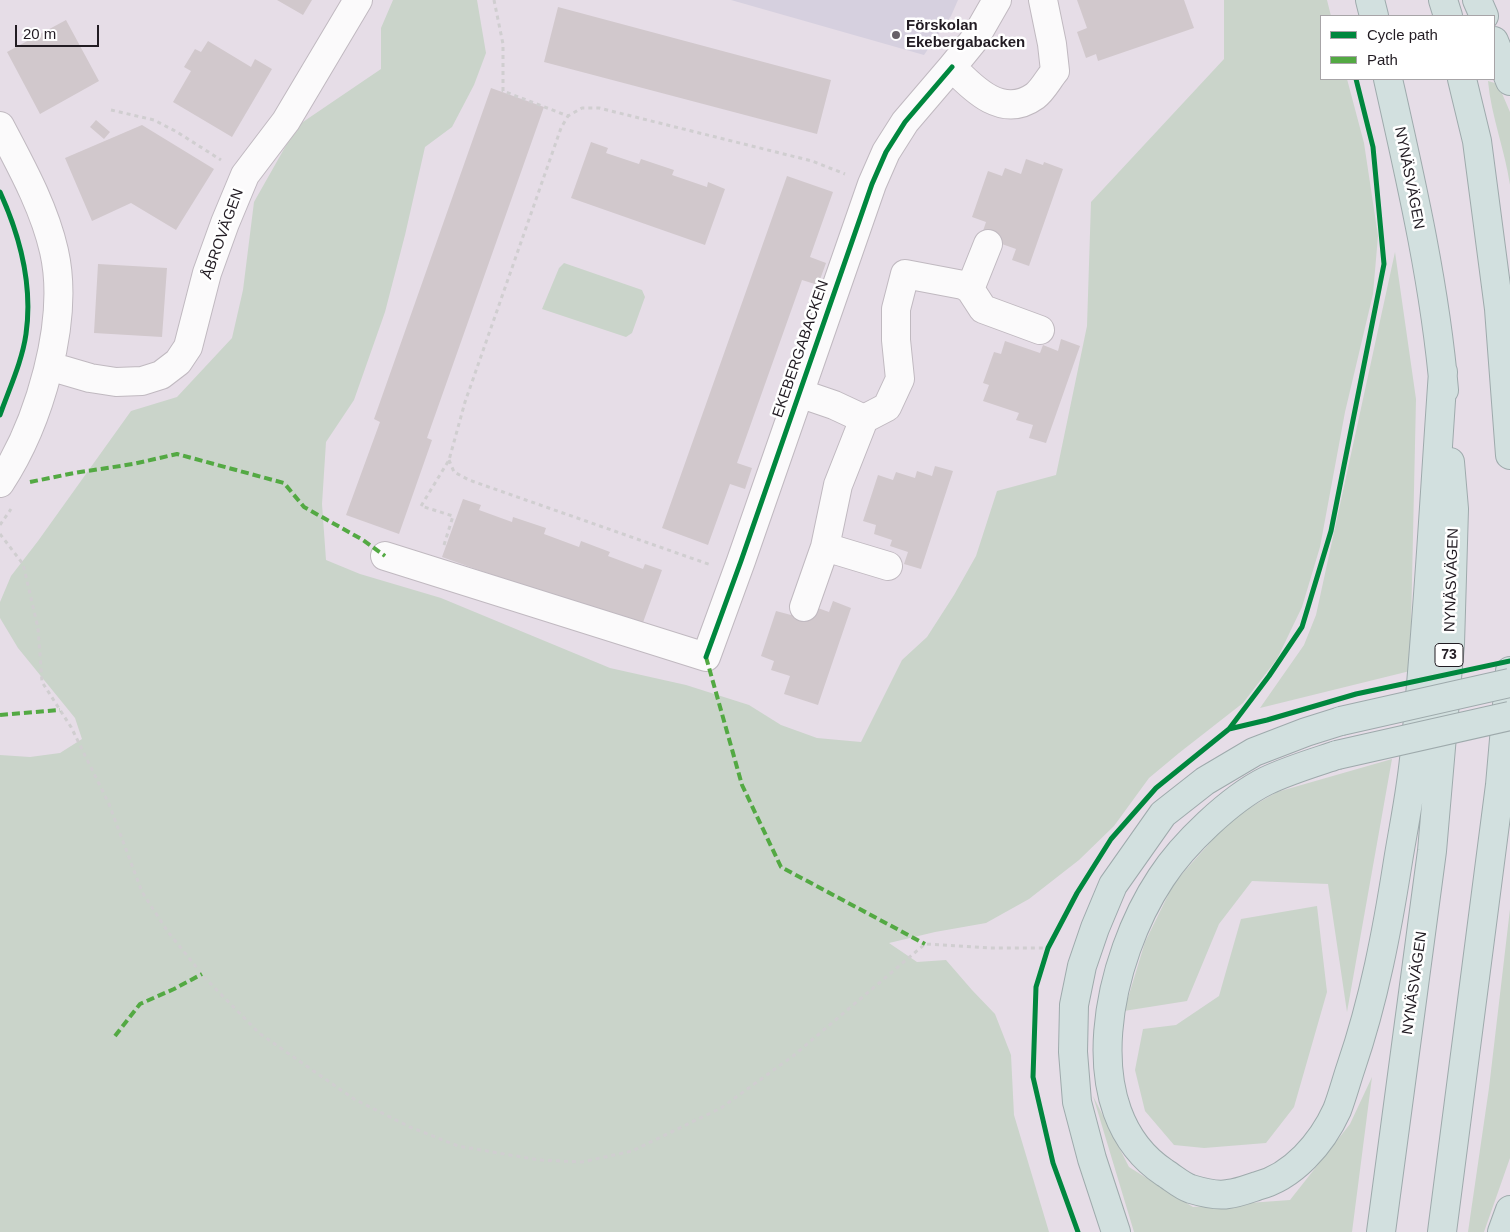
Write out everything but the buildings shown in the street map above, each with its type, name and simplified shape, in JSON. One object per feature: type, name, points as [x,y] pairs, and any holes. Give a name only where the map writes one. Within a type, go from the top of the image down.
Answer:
[{"type":"highway","points":[[1370,0],[1374,15]]},
{"type":"highway","points":[[1443,0],[1448,15]]},
{"type":"highway","points":[[1477,0],[1484,15]]},
{"type":"highway","points":[[1495,44],[1510,81]]},
{"type":"highway","name":"NYNÄSVÄGEN","points":[[1381,1232],[1432,851],[1450,644],[1454,509],[1442,372],[1432,298],[1406,157],[1388,80]]},
{"type":"highway","points":[[1462,80],[1477,142],[1498,299],[1510,455]]},
{"type":"highway","points":[[1442,372],[1426,626],[1415,753],[1386,940],[1362,1037],[1336,1113],[1317,1143],[1296,1166],[1270,1183],[1226,1195],[1190,1189],[1160,1170],[1135,1146],[1116,1108],[1108,1076],[1108,1039],[1112,995],[1131,936],[1145,904],[1163,875],[1187,846],[1221,812],[1263,783],[1301,766],[1337,755],[1510,716]]},
{"type":"highway","points":[[1442,1232],[1500,785],[1510,671]]},
{"type":"highway","points":[[1116,1232],[1092,1159],[1077,1102],[1073,1052],[1074,1005],[1082,966],[1095,928],[1109,894],[1132,856],[1163,814],[1205,781],[1254,752],[1341,721],[1510,683]]},
{"type":"highway","points":[[1502,1232],[1510,1210]]},
{"type":"street","name":"ÅBROVÄGEN","points":[[49,366],[90,378],[116,382],[142,381],[161,375],[178,362],[188,347],[207,273],[245,175],[286,121],[358,0]]},
{"type":"street","name":"EKEBERGABACKEN","points":[[385,556],[706,657],[872,184],[886,152],[905,122],[974,40],[997,0]]},
{"type":"street","points":[[952,67],[971,87],[990,100],[1015,105],[1036,95],[1054,71],[1052,44],[1043,0]]},
{"type":"street","points":[[0,126],[42,212],[54,251],[58,280],[57,315],[49,366],[33,420],[9,470],[0,483]]},
{"type":"street","points":[[970,289],[988,244]]},
{"type":"street","points":[[804,607],[825,546],[838,485],[864,419],[887,407],[900,379],[896,340],[896,309],[905,274],[962,285],[970,289],[983,309],[1040,330]]},
{"type":"street","points":[[799,393],[864,419]]},
{"type":"street","points":[[825,546],[888,566]]},
{"type":"path","points":[[494,0],[503,44],[502,91],[568,116]]},
{"type":"path","points":[[453,516],[421,506],[449,460],[465,402],[561,128],[568,116],[582,108],[599,108],[745,146],[812,161],[872,184]]},
{"type":"path","points":[[111,110],[154,120],[177,132],[245,175]]},
{"type":"path","points":[[449,460],[454,472],[469,480],[709,565],[727,565],[741,560]]},
{"type":"path","points":[[0,534],[22,564],[38,628],[42,682],[71,727],[109,804],[142,892],[168,932],[206,979],[259,1033],[354,1099],[410,1127],[458,1146],[540,1160],[582,1162],[632,1151],[721,1108],[793,1056],[925,944],[990,948],[1048,948]]},
{"type":"path","points":[[1045,956],[1052,940]]},
{"type":"shaded area","points":[[393,0],[477,0],[486,53],[474,85],[452,127],[425,147],[385,312],[354,400],[326,442],[322,504],[326,560],[360,574],[441,598],[610,668],[686,685],[749,705],[781,725],[817,738],[861,742],[902,660],[927,637],[976,556],[997,491],[1056,475],[1087,326],[1091,202],[1224,59],[1224,0],[1327,0],[1331,15],[1320,15],[1320,80],[1347,80],[1364,143],[1378,236],[1373,294],[1345,412],[1320,547],[1302,607],[1277,659],[1243,703],[1149,778],[1114,826],[1079,860],[1029,899],[986,923],[889,943],[917,962],[946,960],[995,1014],[1011,1055],[1014,1115],[1049,1232],[0,1232],[0,755],[30,757],[60,753],[82,739],[75,718],[18,648],[0,618],[0,602],[11,576],[131,411],[177,397],[232,338],[243,290],[254,202],[297,126],[381,69],[381,28]]},
{"type":"shaded area","name":"Förskolan Ekebergabacken","points":[[731,0],[958,0],[951,16],[924,55]]},
{"type":"shaded area","points":[[1488,81],[1498,84],[1510,112],[1510,185],[1492,107]]},
{"type":"shaded area","points":[[1395,252],[1416,399],[1410,671],[1260,708],[1304,645],[1316,615]]},
{"type":"shaded area","points":[[564,263],[642,290],[645,297],[632,333],[626,337],[542,309],[559,268]]},
{"type":"shaded area","points":[[1392,759],[1347,1012],[1328,884],[1252,881],[1219,924],[1187,1001],[1124,1011],[1145,942],[1174,883],[1232,818],[1277,792]]},
{"type":"shaded area","points":[[1317,906],[1327,992],[1294,1107],[1266,1143],[1204,1148],[1174,1145],[1145,1111],[1135,1070],[1143,1029],[1176,1025],[1219,996],[1241,919]]},
{"type":"shaded area","points":[[1510,909],[1510,1158],[1484,1232],[1468,1232],[1489,1088]]},
{"type":"shaded area","points":[[1372,1077],[1352,1232],[1134,1232],[1093,1096],[1129,1167],[1193,1207],[1290,1200],[1350,1124]]},
{"type":"marked path","points":[[30,482],[133,464],[177,454],[284,483],[304,507],[363,540],[385,556]]},
{"type":"marked path","points":[[706,657],[742,785],[781,867],[925,944]]},
{"type":"marked path","points":[[0,715],[60,710]]},
{"type":"marked path","points":[[115,1036],[140,1004],[202,974]]},
{"type":"cycle path","points":[[706,657],[872,184],[886,152],[905,122],[952,67]]},
{"type":"cycle path","points":[[1078,1232],[1053,1163],[1033,1077],[1036,987],[1048,948],[1077,893],[1111,839],[1156,788],[1229,729],[1269,676],[1302,627],[1331,531],[1384,264],[1373,147],[1356,80]]},
{"type":"cycle path","points":[[0,192],[19,243],[28,297],[28,316],[22,355],[0,415]]},
{"type":"cycle path","points":[[1229,729],[1356,694],[1510,661]]},
{"type":"place","name":"Förskolan Ekebergabacken","points":[[896,35]]}]
